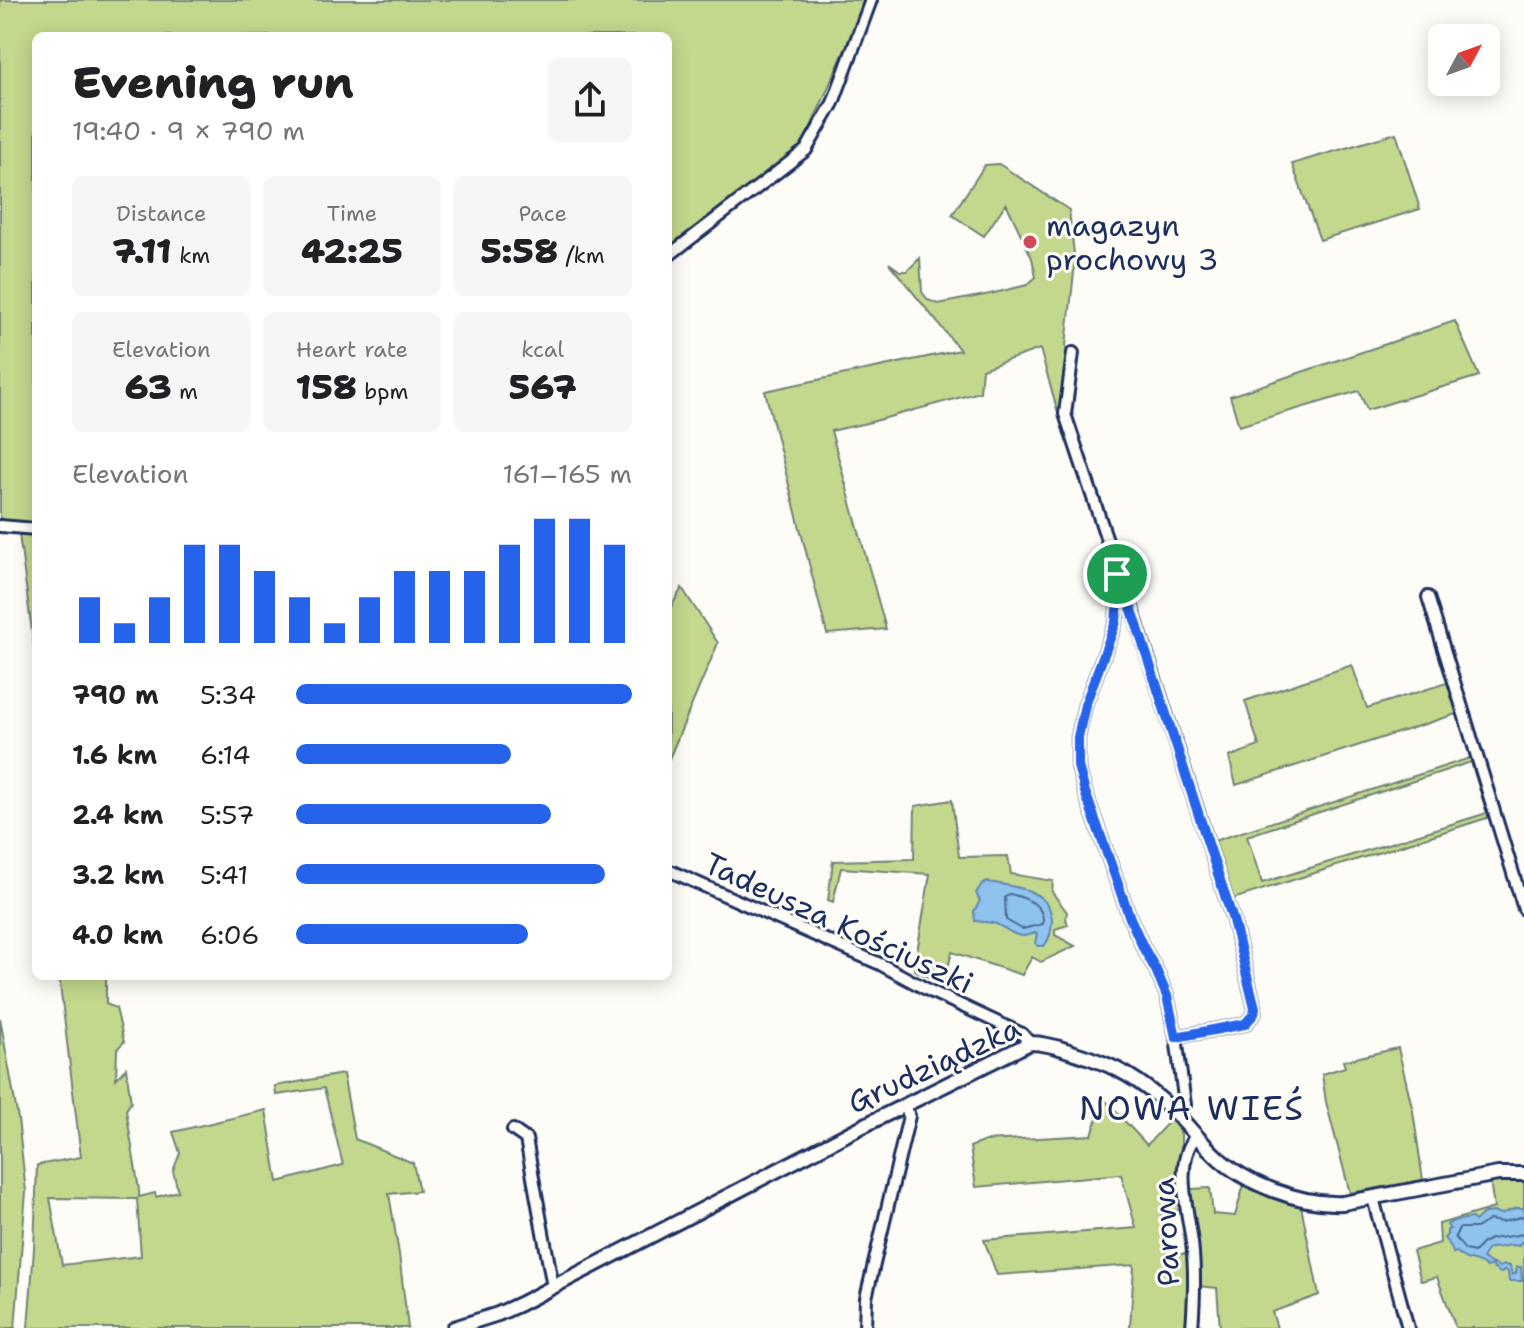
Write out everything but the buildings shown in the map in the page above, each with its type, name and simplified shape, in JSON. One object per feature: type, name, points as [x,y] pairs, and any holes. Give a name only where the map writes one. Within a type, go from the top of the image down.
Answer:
[{"type":"street","points":[[672,253],[806,150],[833,103],[871,0]]},
{"type":"street","points":[[1073,353],[1065,414],[1117,574],[1118,600],[1116,622],[1085,705],[1078,737],[1078,766],[1130,918],[1167,996],[1185,1105],[1178,1116]]},
{"type":"street","points":[[0,526],[32,529]]},
{"type":"street","points":[[1117,574],[1121,576],[1233,920],[1255,1008],[1245,1024],[1176,1037]]},
{"type":"street","points":[[1428,597],[1524,909]]},
{"type":"street","name":"Tadeusza Kościuszki","points":[[672,872],[880,964],[1022,1034],[1030,1043]]},
{"type":"street","name":"Grudziądzka","points":[[454,1328],[498,1314],[553,1287],[1030,1043],[1045,1043],[1106,1063],[1139,1082],[1160,1098],[1217,1158],[1247,1177],[1292,1197],[1326,1204],[1498,1174],[1524,1174]]},
{"type":"street","points":[[865,1328],[868,1285],[909,1116],[905,1105]]},
{"type":"street","points":[[513,1130],[526,1139],[553,1287]]},
{"type":"street","name":"Parowa","points":[[1192,1328],[1194,1260],[1184,1183],[1186,1154],[1196,1136]]},
{"type":"street","points":[[1373,1198],[1408,1328]]},
{"type":"green space","points":[[0,0],[867,0],[803,145],[672,246],[672,32],[32,32],[32,525],[0,523]]},
{"type":"green space","points":[[1396,133],[1420,209],[1320,240],[1292,164]]},
{"type":"green space","points":[[999,164],[1069,210],[1075,263],[1066,346],[1074,431],[1066,441],[1040,349],[982,369],[980,392],[831,431],[886,629],[827,634],[765,391],[960,350],[889,263],[900,271],[907,271],[920,258],[922,292],[928,300],[938,304],[1027,285],[1036,277],[1032,258],[1006,203],[984,236],[952,215],[985,165]]},
{"type":"green space","points":[[1455,321],[1479,376],[1367,410],[1359,391],[1239,426],[1230,396]]},
{"type":"green space","points":[[19,534],[32,536],[32,632]]},
{"type":"green space","points":[[682,588],[718,643],[672,752],[672,605]]},
{"type":"green space","points":[[1352,665],[1367,708],[1453,681],[1462,712],[1236,785],[1229,757],[1259,746],[1245,701]]},
{"type":"green space","points":[[1476,756],[1493,816],[1230,900],[1211,842]],"holes":[[[1471,762],[1487,813],[1262,883],[1247,836]]]},
{"type":"green space","points":[[952,800],[959,857],[1008,856],[1011,874],[1053,881],[1052,892],[1067,912],[1068,925],[1055,929],[1055,935],[1075,946],[1041,962],[1032,957],[1022,975],[952,952],[944,984],[914,970],[930,874],[841,868],[833,902],[828,900],[833,861],[914,859],[915,806]]},
{"type":"green space","points":[[59,980],[106,980],[106,1004],[116,1008],[124,1042],[117,1049],[116,1079],[126,1068],[131,1102],[126,1110],[139,1197],[155,1193],[156,1197],[178,1191],[173,1171],[180,1153],[173,1132],[266,1110],[278,1182],[343,1165],[324,1088],[276,1095],[275,1086],[343,1074],[355,1139],[413,1163],[419,1191],[389,1194],[408,1328],[28,1328],[37,1165],[81,1157]],"holes":[[[50,1198],[137,1199],[141,1256],[62,1265]]]},
{"type":"green space","points":[[0,1018],[18,1119],[26,1192],[15,1328],[0,1328]]},
{"type":"green space","points":[[1398,1048],[1413,1111],[1423,1180],[1350,1193],[1326,1102],[1322,1074],[1345,1067],[1343,1061]]},
{"type":"green space","points":[[1103,1098],[1147,1145],[1171,1119],[1181,1134],[1184,1209],[1161,1214],[1167,1255],[1196,1253],[1191,1189],[1210,1188],[1213,1214],[1235,1216],[1245,1181],[1301,1206],[1319,1295],[1272,1312],[1277,1328],[1220,1328],[1217,1288],[1198,1286],[1195,1328],[1130,1328],[1134,1265],[997,1275],[984,1240],[1136,1228],[1121,1174],[976,1187],[970,1147],[985,1141],[1092,1135]]},
{"type":"green space","points":[[1524,1179],[1524,1328],[1456,1328],[1437,1277],[1421,1281],[1413,1251],[1440,1243],[1439,1224],[1494,1208],[1490,1180]]},
{"type":"water","points":[[988,882],[1029,891],[1046,902],[1052,922],[1044,946],[1035,943],[1035,933],[1019,936],[996,924],[975,921],[974,911],[980,901],[976,893],[982,884]]},
{"type":"water","points":[[1524,1208],[1524,1244],[1491,1248],[1482,1259],[1499,1267],[1510,1266],[1512,1275],[1517,1267],[1521,1267],[1522,1281],[1509,1281],[1505,1270],[1501,1273],[1492,1265],[1486,1267],[1457,1252],[1453,1253],[1444,1238],[1450,1229],[1447,1225],[1453,1221],[1472,1218],[1475,1221],[1484,1213],[1501,1214]]},
{"type":"place","name":"magazyn prochowy 3","points":[[1030,242]]},
{"type":"district","name":"NOWA WIEŚ","points":[[1192,1108]]},
{"type":"route","points":[[1117,574],[1121,576],[1233,920],[1255,1008],[1251,1019],[1245,1024],[1176,1037],[1167,996],[1130,918],[1085,792],[1078,766],[1078,737],[1085,705],[1116,622],[1117,574]]}]
